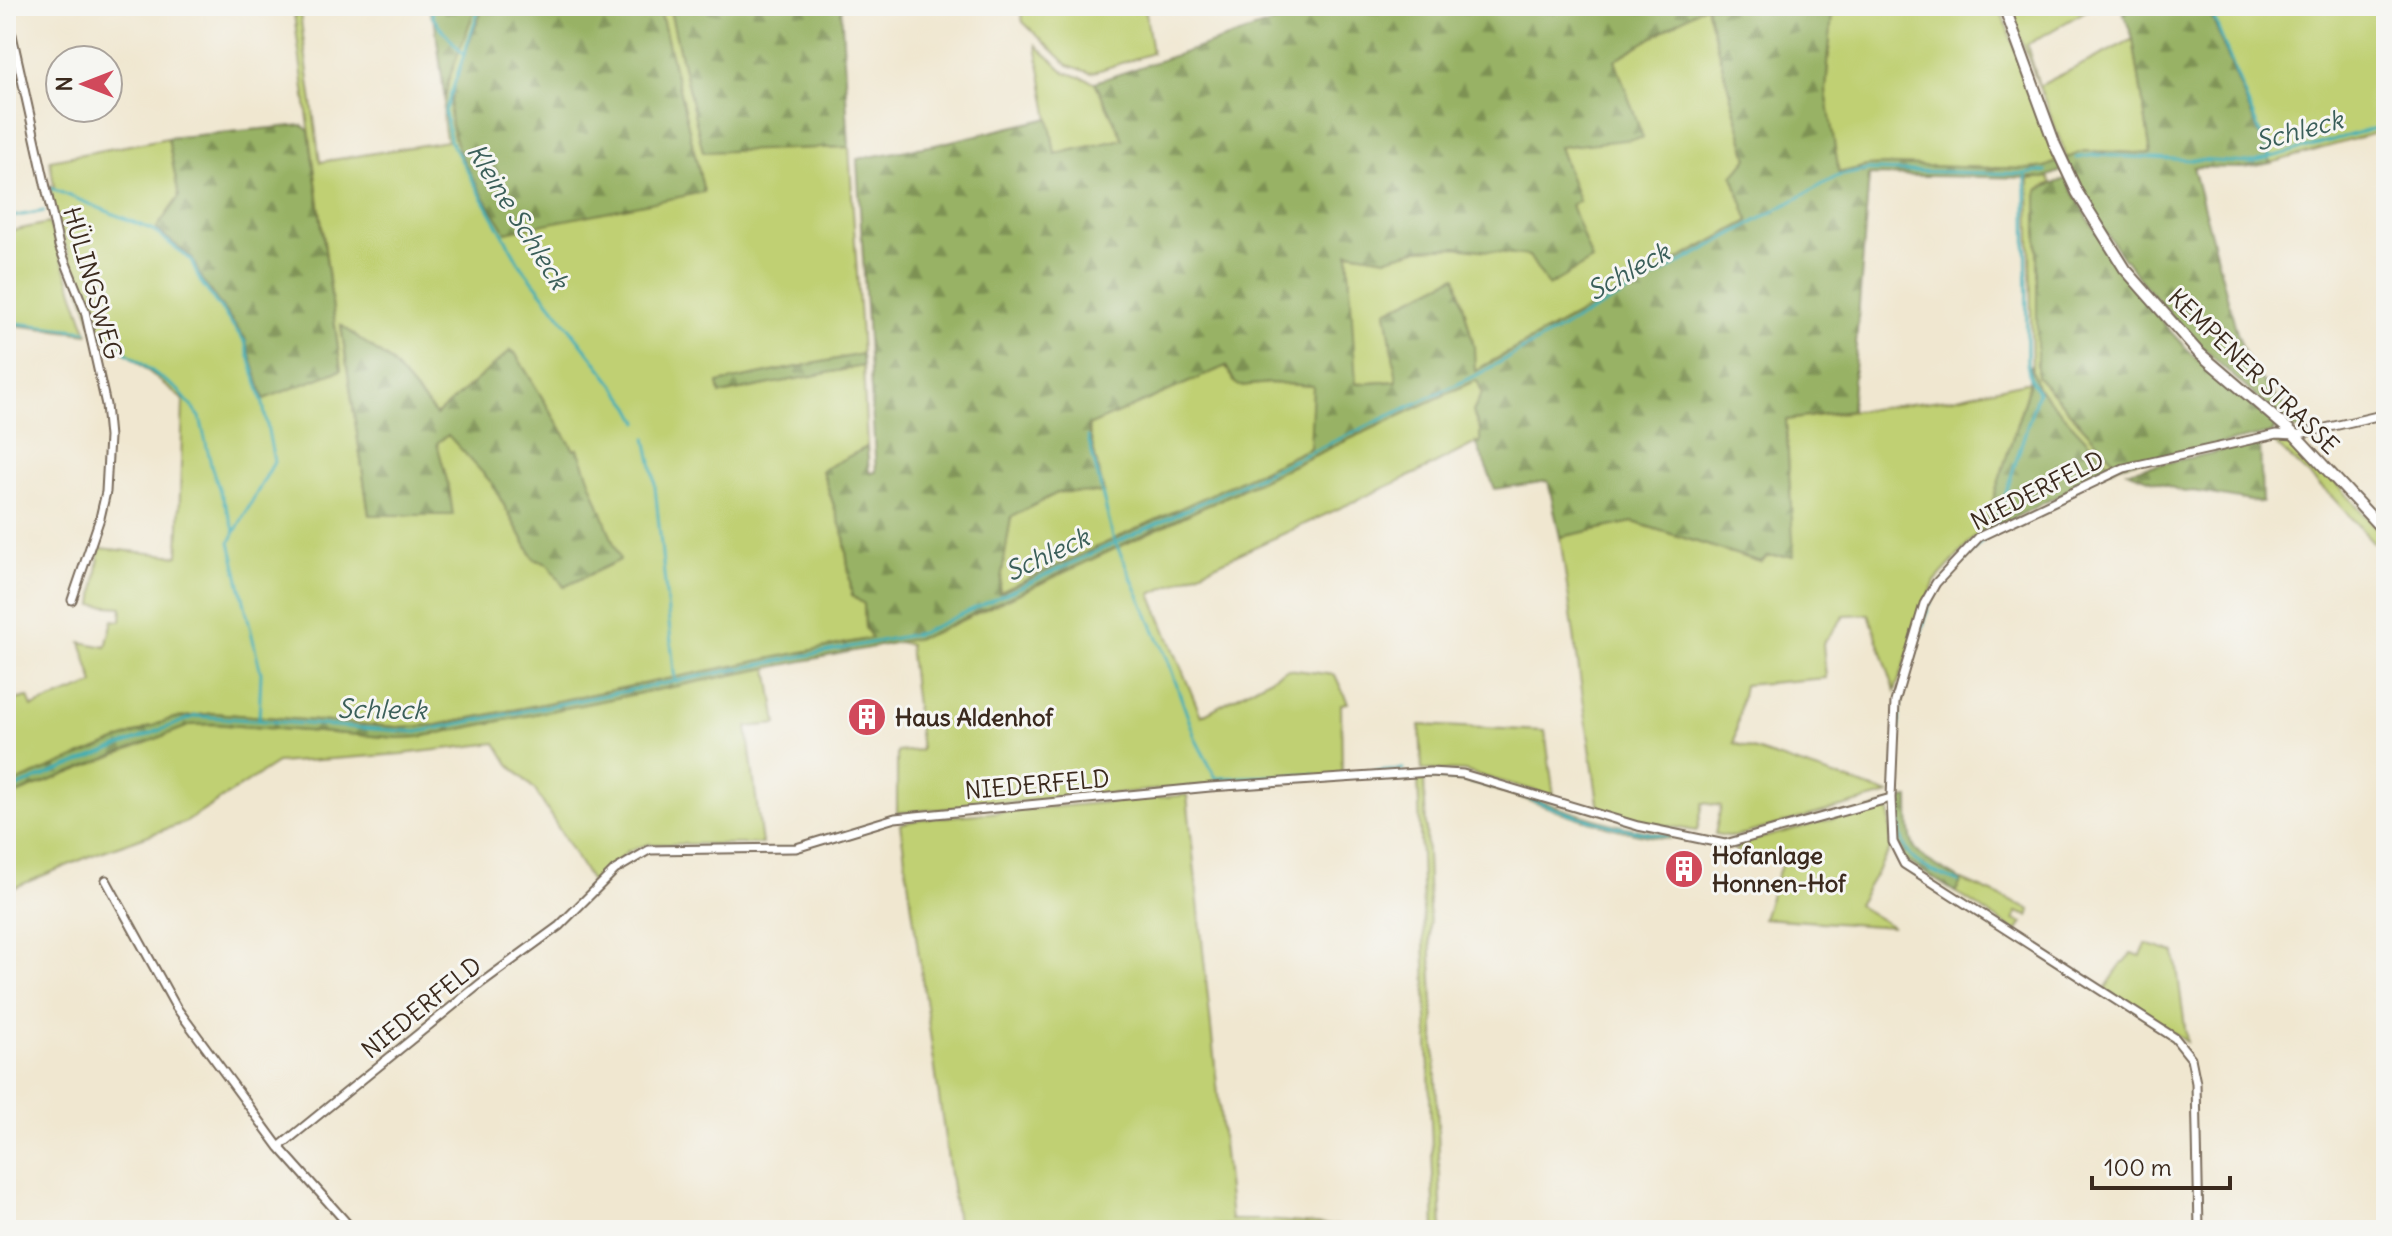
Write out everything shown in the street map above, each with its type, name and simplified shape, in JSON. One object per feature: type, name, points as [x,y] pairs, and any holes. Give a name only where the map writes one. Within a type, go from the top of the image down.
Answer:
[{"type":"street","name":"KEMPENER STRASSE","points":[[2004,6],[2055,145],[2077,192],[2106,240],[2149,299],[2198,352],[2295,435],[2386,533]]},
{"type":"street","name":"HÜLINGSWEG","points":[[6,25],[12,35],[59,246],[85,311],[106,405],[109,437],[106,492],[72,600]]},
{"type":"street","name":"NIEDERFELD","points":[[2199,1230],[2196,1083],[2191,1058],[2175,1038],[1904,864],[1893,842],[1891,798],[1895,702],[1924,604],[1936,583],[1979,537],[2124,468],[2277,434],[2295,435],[2386,414]]},
{"type":"street","name":"NIEDERFELD","points":[[279,1147],[481,983],[559,926],[615,870],[649,850],[796,848],[895,818],[1210,787],[1430,772],[1463,774],[1638,826],[1725,844],[1891,798]]},
{"type":"street","points":[[106,880],[176,1007],[279,1147],[353,1230]]},
{"type":"street","points":[[1086,1230],[1299,1230]]},
{"type":"green space","points":[[293,6],[299,6],[320,162],[447,141],[444,124],[446,90],[476,6],[484,6],[456,85],[453,134],[704,192],[659,6],[669,6],[703,151],[849,147],[862,354],[718,383],[720,394],[863,366],[867,447],[822,471],[844,536],[852,596],[864,604],[865,628],[873,638],[437,725],[397,727],[213,713],[170,719],[6,786],[6,702],[28,697],[32,707],[94,684],[81,642],[106,647],[113,620],[121,621],[122,607],[93,605],[100,548],[178,556],[183,400],[130,356],[99,335],[95,337],[53,206],[49,186],[54,187],[50,160],[168,138],[179,197],[156,229],[192,258],[202,280],[245,338],[264,398],[341,370]],"holes":[[[341,326],[390,361],[436,415],[511,351],[515,353],[574,450],[577,449],[564,586],[548,564],[534,559],[491,482],[448,434],[436,442],[449,488],[452,515],[369,515]]]},
{"type":"green space","points":[[430,6],[476,6],[448,82],[445,101],[435,23]]},
{"type":"green space","points":[[484,6],[659,6],[704,192],[506,232],[463,159],[456,144],[450,114],[458,74]]},
{"type":"green space","points":[[669,6],[841,6],[849,147],[703,152]]},
{"type":"green space","points":[[1019,6],[1145,6],[1152,53],[1091,73],[1068,65],[1023,22]]},
{"type":"green space","points":[[1356,6],[1704,6],[1615,60],[1643,138],[1559,147],[1579,201],[1571,205],[1592,260],[1548,286],[1529,256],[1456,247],[1419,249],[1387,258],[1348,252],[1356,384],[1397,381],[1386,311],[1456,276],[1474,347],[1475,371],[1749,221],[1733,176],[1748,158],[1706,6],[1851,6],[1832,12],[1826,91],[1839,173],[1888,165],[2029,169],[2045,167],[2084,151],[2151,154],[2133,39],[2121,6],[2207,6],[2271,163],[2243,168],[2193,167],[2237,333],[2250,367],[2305,429],[2294,429],[2268,407],[2168,312],[2105,231],[2071,167],[2044,178],[1869,175],[1851,410],[1786,420],[1794,556],[1767,556],[1761,562],[1633,522],[1560,537],[1548,481],[1495,489],[1476,442],[1480,443],[1480,430],[1473,412],[1482,393],[1478,382],[1474,381],[924,637],[419,737],[191,725],[6,798],[6,786],[170,719],[213,713],[397,727],[437,725],[872,638],[865,628],[864,604],[852,596],[844,536],[822,470],[867,447],[869,473],[876,472],[857,159],[935,145],[1049,118],[1055,154],[1123,139],[1095,82],[1294,16]],"holes":[[[1226,366],[1240,386],[1270,383],[1313,386],[1310,448],[999,593],[1011,517],[1059,492],[1104,493],[1088,426]]]},
{"type":"green space","points":[[1704,6],[1748,159],[1733,176],[1749,221],[1474,371],[1474,347],[1456,277],[1386,311],[1398,381],[1355,384],[1348,252],[1387,258],[1419,249],[1456,247],[1591,259],[1570,205],[1579,201],[1559,147],[1615,60]]},
{"type":"green space","points":[[1851,6],[1999,6],[2058,162],[2029,169],[1867,166],[1838,173],[1826,91],[1832,11]]},
{"type":"green space","points":[[2008,6],[2094,6],[2027,45],[2039,85]]},
{"type":"green space","points":[[2207,6],[2380,6],[2386,18],[2386,130],[2271,163]]},
{"type":"green space","points":[[2133,39],[2151,154],[2098,152],[2067,158],[2039,86]]},
{"type":"green space","points":[[1036,45],[1065,72],[1095,82],[1124,139],[1055,154]]},
{"type":"green space","points":[[302,125],[309,131],[341,370],[264,399],[245,338],[202,280],[192,258],[156,229],[179,197],[168,138]]},
{"type":"green space","points":[[2048,177],[2052,183],[2039,189],[2037,376],[2118,465],[2113,468],[2037,387],[2032,377],[2029,179]]},
{"type":"green space","points":[[2066,179],[2107,249],[2172,334],[2220,380],[2271,422],[2275,428],[2272,433],[2118,465],[2037,376],[2037,194],[2039,189]]},
{"type":"green space","points":[[49,223],[88,334],[6,324],[6,232]]},
{"type":"green space","points":[[341,325],[390,361],[436,415],[511,350],[515,353],[574,450],[578,449],[620,560],[564,587],[548,564],[534,559],[491,482],[448,435],[437,443],[453,515],[369,515]]},
{"type":"green space","points":[[862,354],[863,366],[720,394],[718,383]]},
{"type":"green space","points":[[2030,365],[2037,387],[2113,468],[1976,537],[1985,525],[2029,386]]},
{"type":"green space","points":[[1226,366],[1240,386],[1270,383],[1313,386],[1311,448],[998,593],[1011,517],[1059,492],[1088,426]]},
{"type":"green space","points":[[1478,381],[1482,393],[1473,412],[1480,430],[1480,443],[1151,594],[1201,716],[1287,669],[1335,675],[1348,703],[1341,704],[1342,776],[1263,782],[1221,781],[1220,784],[897,813],[897,752],[921,750],[909,645],[899,642],[937,632]]},
{"type":"green space","points":[[2030,381],[1985,526],[1935,581],[1895,691],[1869,614],[1845,615],[1823,644],[1826,678],[1744,685],[1734,743],[1889,794],[1733,837],[1715,834],[1721,806],[1703,803],[1697,831],[1599,810],[1560,537],[1633,522],[1761,562],[1767,556],[1793,556],[1786,420],[1948,399]]},
{"type":"green space","points":[[2289,438],[2332,478],[2386,539],[2386,556],[2333,498],[2272,441]]},
{"type":"green space","points":[[2260,443],[2262,503],[2184,492],[2127,471]]},
{"type":"green space","points":[[768,668],[777,724],[747,727],[762,844],[649,844],[628,851],[593,885],[535,790],[509,764],[496,743],[402,754],[277,763],[186,822],[95,854],[6,891],[6,798],[191,725],[419,737]]},
{"type":"green space","points":[[1420,725],[1545,731],[1554,796],[1464,771],[1422,770]]},
{"type":"green space","points":[[1423,775],[1485,783],[1607,822],[1671,835],[1670,839],[1622,830],[1485,787],[1424,779],[1442,1230],[1435,1230],[1418,779],[1423,779]]},
{"type":"green space","points":[[1187,795],[1231,1220],[1390,1230],[1249,1225],[958,1230],[900,824],[921,819]]},
{"type":"green space","points":[[1909,798],[1913,843],[1923,857],[1962,881],[1955,892],[1905,860],[1897,843],[1897,800]]},
{"type":"green space","points":[[1889,804],[1891,848],[1857,905],[1893,927],[1763,918],[1782,862],[1734,850],[1743,843]]},
{"type":"green space","points":[[1962,880],[2031,910],[2028,916],[2017,912],[2014,920],[2023,923],[2017,932],[1955,892]]},
{"type":"green space","points":[[2146,944],[2175,953],[2187,1042],[2105,989],[2131,953],[2141,956]]},
{"type":"waterway","points":[[431,6],[433,18],[463,54]]},
{"type":"waterway","name":"Kleine Schleck","points":[[480,6],[445,112],[450,140],[519,263],[631,407],[639,422]]},
{"type":"waterway","points":[[2209,6],[2270,158]]},
{"type":"waterway","name":"Schleck","points":[[2076,158],[2095,155],[2251,163],[2386,125]]},
{"type":"waterway","name":"Schleck","points":[[6,791],[196,716],[417,732],[921,633],[1475,376],[1838,176],[1869,170],[2026,174],[2046,171]]},
{"type":"waterway","points":[[1996,524],[2038,392],[2030,379],[2027,363],[2026,174]]},
{"type":"waterway","points":[[50,188],[153,230],[191,260],[200,281],[245,342],[263,404],[274,462],[235,532]]},
{"type":"waterway","points":[[6,218],[44,211]]},
{"type":"waterway","points":[[6,322],[86,331]]},
{"type":"waterway","points":[[99,333],[178,390],[200,417],[212,469],[235,532],[230,542],[261,673],[259,720]]},
{"type":"waterway","points":[[1088,437],[1113,537],[1167,658],[1196,740],[1216,778],[1314,775]]},
{"type":"waterway","name":"Kleine Schleck","points":[[646,438],[654,477],[675,681]]},
{"type":"waterway","points":[[1895,791],[1900,703],[1929,605],[1940,586],[1984,539]]},
{"type":"waterway","points":[[1375,771],[1403,769]]},
{"type":"waterway","points":[[1424,777],[1496,787]]},
{"type":"waterway","points":[[1518,794],[1592,820],[1668,836]]},
{"type":"waterway","points":[[1899,800],[1901,834],[1910,855],[1928,869],[1959,882]]},
{"type":"place","name":"Haus Aldenhof","points":[[867,717]]},
{"type":"place","name":"Hofanlage Honnen-Hof","points":[[1684,869]]}]
